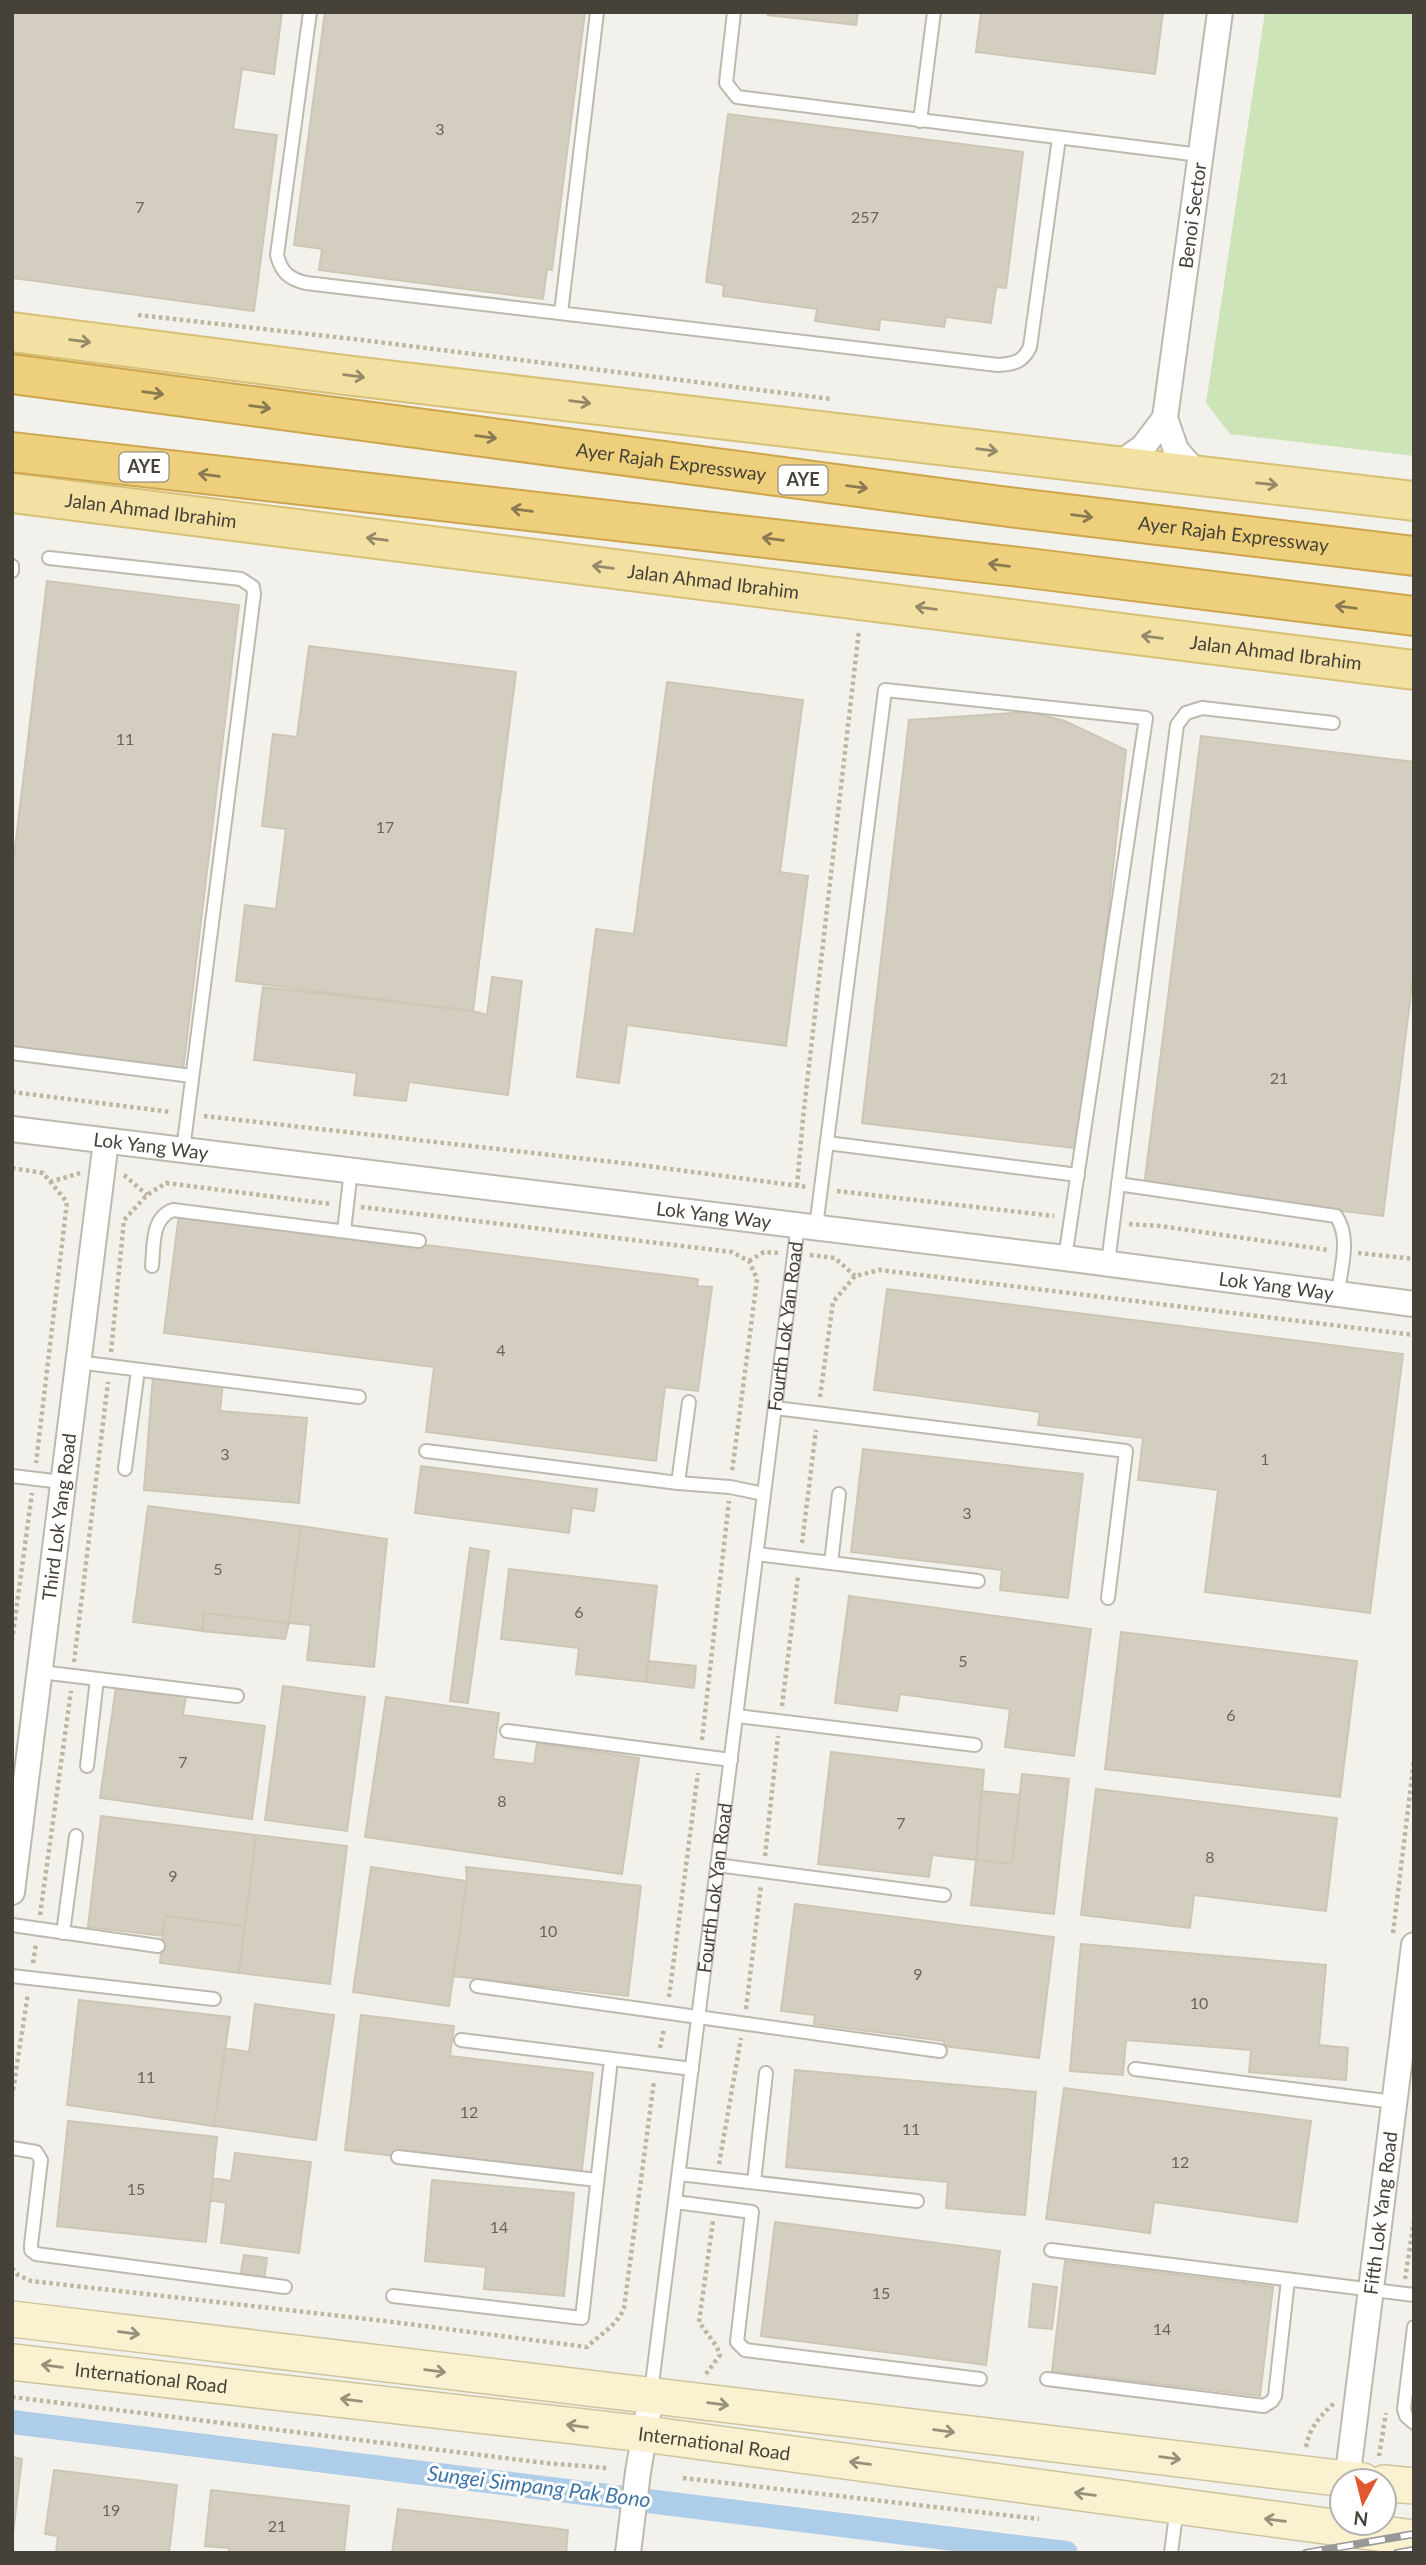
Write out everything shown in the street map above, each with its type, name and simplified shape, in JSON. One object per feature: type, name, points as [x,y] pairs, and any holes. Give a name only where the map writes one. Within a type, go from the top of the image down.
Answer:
[{"type":"highway","name":"Ayer Rajah Expressway","points":[[12,374],[988,505],[1414,556]]},
{"type":"highway","name":"AYE","points":[[12,452],[1020,567],[1414,616]]},
{"type":"main road","points":[[12,332],[353,376],[1414,500]]},
{"type":"main road","name":"Jalan Ahmad Ibrahim","points":[[12,493],[1414,670]]},
{"type":"main road","name":"International Road","points":[[12,2319],[1328,2478]]},
{"type":"main road","name":"International Road","points":[[12,2362],[645,2434],[1175,2521],[1328,2526]]},
{"type":"street","name":"Benoi Sector","points":[[1199,476],[1176,450],[1166,418],[1220,12]]},
{"type":"street","points":[[1116,466],[1143,447],[1166,418]]},
{"type":"street","name":"Lok Yang Way","points":[[12,1129],[1108,1263],[1414,1304]]},
{"type":"street","name":"Third Lok Yang Road","points":[[12,1892],[106,1141]]},
{"type":"street","name":"Fifth Lok Yang Road","points":[[1354,2467],[1371,2290],[1414,1945]]},
{"type":"street","name":"Fourth Lok Yan Road","points":[[629,2551],[651,2396]]},
{"type":"lane","points":[[310,12],[277,254],[280,268],[292,280],[306,283],[1012,365],[1025,358],[1030,347],[1059,138]]},
{"type":"lane","points":[[561,313],[597,12]]},
{"type":"lane","points":[[734,12],[726,83],[737,97],[1200,155]]},
{"type":"lane","points":[[920,121],[934,12]]},
{"type":"lane","points":[[50,558],[241,579],[253,587],[183,1150]]},
{"type":"lane","points":[[12,566],[12,571]]},
{"type":"lane","name":"Fourth Lok Yan Road","points":[[651,2396],[775,1408],[807,1226],[821,1189],[885,690],[1146,718],[1078,1175]]},
{"type":"lane","points":[[1108,1263],[1177,726],[1186,713],[1202,708],[1333,723]]},
{"type":"lane","points":[[12,1053],[192,1076]]},
{"type":"lane","points":[[827,1143],[1078,1175],[1065,1258]]},
{"type":"lane","points":[[344,1231],[351,1170]]},
{"type":"lane","points":[[1118,1184],[1336,1216],[1342,1224],[1344,1252],[1338,1292]]},
{"type":"lane","points":[[152,1266],[157,1223],[169,1211],[179,1210],[419,1241]]},
{"type":"lane","points":[[78,1362],[359,1397]]},
{"type":"lane","points":[[125,1469],[138,1370]]},
{"type":"lane","points":[[678,1483],[689,1402]]},
{"type":"lane","points":[[775,1408],[1126,1451],[1108,1598]]},
{"type":"lane","points":[[426,1451],[678,1483],[730,1487],[764,1494]]},
{"type":"lane","points":[[12,1476],[62,1482]]},
{"type":"lane","points":[[831,1563],[839,1494]]},
{"type":"lane","points":[[757,1554],[978,1581]]},
{"type":"lane","points":[[41,1672],[237,1696]]},
{"type":"lane","points":[[87,1766],[97,1679]]},
{"type":"lane","points":[[737,1716],[975,1745]]},
{"type":"lane","points":[[507,1731],[731,1760]]},
{"type":"lane","points":[[63,1933],[76,1836]]},
{"type":"lane","points":[[718,1865],[944,1895]]},
{"type":"lane","points":[[12,1925],[158,1946]]},
{"type":"lane","points":[[12,1976],[214,1999]]},
{"type":"lane","points":[[477,1986],[940,2051]]},
{"type":"lane","points":[[461,2040],[692,2069]]},
{"type":"lane","points":[[393,2296],[582,2318],[611,2059]]},
{"type":"lane","points":[[1135,2069],[1394,2102]]},
{"type":"lane","points":[[754,2182],[766,2073]]},
{"type":"lane","points":[[12,2148],[36,2152],[41,2160],[31,2245],[36,2254],[285,2287]]},
{"type":"lane","points":[[398,2157],[597,2180]]},
{"type":"lane","points":[[679,2174],[917,2201]]},
{"type":"lane","points":[[675,2202],[752,2212],[737,2342],[745,2350],[979,2379]]},
{"type":"lane","points":[[1051,2250],[1414,2295]]},
{"type":"lane","points":[[1047,2379],[1264,2406],[1269,2404],[1275,2396],[1288,2280]]},
{"type":"lane","points":[[1414,2327],[1404,2409],[1406,2416],[1414,2423]]},
{"type":"lane","points":[[1171,2553],[1175,2521]]},
{"type":"path","points":[[797,1186],[859,626]]},
{"type":"path","points":[[12,1092],[585,1158],[1071,1218]]},
{"type":"path","points":[[12,1168],[43,1173],[67,1202],[12,1641]]},
{"type":"path","points":[[12,2097],[73,1677],[110,1366],[124,1220],[147,1195],[166,1183],[732,1252],[749,1261],[757,1279],[730,1487],[700,1756]]},
{"type":"path","points":[[1113,1223],[1160,1226],[1414,1259]]},
{"type":"path","points":[[717,2178],[744,2023],[763,1871]]},
{"type":"path","points":[[704,2377],[720,2355],[718,2347],[699,2322],[715,2207]]},
{"type":"path","points":[[12,2268],[18,2275],[31,2280],[587,2347]]},
{"type":"path","points":[[12,2397],[545,2463],[607,2468]]},
{"type":"path","points":[[683,2478],[1052,2520]]},
{"type":"green space","points":[[1265,12],[1414,12],[1414,456],[1230,434],[1206,403]]},
{"type":"building","points":[[12,12],[282,12],[274,74],[242,69],[233,129],[277,135],[254,311],[12,278]]},
{"type":"building","points":[[325,12],[585,12],[552,270],[547,269],[543,299],[319,270],[322,249],[294,245]]},
{"type":"building","points":[[768,12],[858,12],[856,25],[768,15]]},
{"type":"building","points":[[981,12],[1163,12],[1155,74],[976,52]]},
{"type":"building","points":[[728,114],[1023,152],[1006,288],[996,287],[991,323],[946,317],[944,327],[880,319],[879,330],[815,321],[817,309],[723,296],[724,285],[706,282]]},
{"type":"building","points":[[47,581],[239,605],[183,1071],[12,1051],[12,873]]},
{"type":"building","points":[[309,646],[516,672],[473,1011],[236,981],[245,905],[276,909],[286,829],[262,826],[273,734],[297,737]]},
{"type":"building","points":[[667,682],[803,700],[780,872],[808,876],[786,1046],[627,1025],[619,1083],[577,1077],[596,929],[634,934]]},
{"type":"building","points":[[1029,712],[1065,721],[1126,750],[1082,1149],[862,1123],[909,720]]},
{"type":"building","points":[[1201,736],[1414,762],[1414,969],[1383,1216],[1144,1187]]},
{"type":"building","points":[[492,977],[522,981],[508,1095],[409,1082],[406,1101],[354,1095],[357,1073],[254,1060],[263,987],[473,1011],[487,1015]]},
{"type":"building","points":[[179,1214],[698,1279],[697,1286],[712,1287],[698,1391],[665,1387],[656,1461],[426,1432],[434,1367],[164,1333]]},
{"type":"building","points":[[887,1289],[1403,1354],[1370,1613],[1205,1592],[1218,1490],[1138,1480],[1143,1438],[1038,1425],[1040,1412],[874,1390]]},
{"type":"building","points":[[153,1376],[223,1382],[220,1411],[307,1418],[299,1503],[144,1490]]},
{"type":"building","points":[[863,1449],[1083,1474],[1068,1598],[1000,1590],[1002,1570],[851,1552]]},
{"type":"building","points":[[421,1466],[597,1489],[594,1511],[572,1508],[569,1533],[415,1513]]},
{"type":"building","points":[[148,1506],[301,1526],[289,1623],[204,1613],[202,1631],[133,1622]]},
{"type":"building","points":[[301,1526],[387,1539],[374,1667],[307,1660],[311,1625],[289,1623]]},
{"type":"building","points":[[470,1548],[489,1551],[468,1703],[450,1701]]},
{"type":"building","points":[[509,1569],[657,1586],[646,1682],[576,1674],[579,1648],[501,1639]]},
{"type":"building","points":[[849,1596],[1091,1629],[1074,1756],[1005,1747],[1010,1709],[900,1694],[897,1711],[835,1703]]},
{"type":"building","points":[[204,1613],[289,1623],[285,1639],[202,1631]]},
{"type":"building","points":[[1121,1632],[1357,1661],[1340,1797],[1105,1769]]},
{"type":"building","points":[[648,1661],[696,1666],[694,1688],[646,1682]]},
{"type":"building","points":[[283,1686],[365,1697],[347,1831],[265,1820]]},
{"type":"building","points":[[116,1687],[186,1696],[183,1715],[265,1726],[252,1819],[100,1798]]},
{"type":"building","points":[[386,1697],[499,1713],[493,1759],[534,1764],[537,1743],[639,1758],[622,1874],[365,1837]]},
{"type":"building","points":[[831,1752],[984,1770],[976,1860],[932,1855],[929,1877],[818,1864]]},
{"type":"building","points":[[1022,1774],[1069,1779],[1054,1914],[971,1905],[976,1860],[1012,1864]]},
{"type":"building","points":[[1096,1789],[1337,1818],[1326,1911],[1194,1895],[1190,1928],[1081,1915]]},
{"type":"building","points":[[981,1791],[1020,1795],[1012,1864],[976,1860]]},
{"type":"building","points":[[101,1816],[256,1835],[245,1926],[165,1916],[163,1936],[88,1927]]},
{"type":"building","points":[[256,1835],[347,1846],[330,1984],[239,1973]]},
{"type":"building","points":[[371,1867],[467,1881],[449,2006],[353,1992]]},
{"type":"building","points":[[466,1867],[641,1886],[628,1996],[453,1976],[467,1881]]},
{"type":"building","points":[[795,1904],[1054,1937],[1039,2058],[944,2046],[944,2041],[814,2024],[815,2015],[781,2011]]},
{"type":"building","points":[[165,1916],[245,1926],[239,1973],[160,1963]]},
{"type":"building","points":[[1081,1944],[1326,1965],[1319,2045],[1348,2048],[1346,2080],[1249,2072],[1251,2050],[1126,2040],[1123,2075],[1070,2071]]},
{"type":"building","points":[[79,2000],[230,2017],[214,2126],[67,2105]]},
{"type":"building","points":[[255,2004],[334,2015],[316,2140],[214,2126],[225,2048],[249,2052]]},
{"type":"building","points":[[361,2015],[454,2026],[450,2056],[593,2073],[581,2178],[345,2150]]},
{"type":"building","points":[[795,2070],[1036,2092],[1025,2215],[946,2208],[948,2182],[786,2167]]},
{"type":"building","points":[[1064,2088],[1311,2121],[1297,2222],[1154,2202],[1150,2233],[1046,2219]]},
{"type":"building","points":[[68,2121],[217,2137],[206,2242],[57,2226]]},
{"type":"building","points":[[235,2153],[311,2162],[299,2253],[221,2243],[226,2203],[210,2200],[213,2178],[231,2181]]},
{"type":"building","points":[[432,2180],[574,2193],[564,2296],[484,2289],[486,2267],[425,2261]]},
{"type":"building","points":[[775,2222],[1000,2251],[986,2365],[761,2336]]},
{"type":"building","points":[[244,2255],[267,2258],[264,2280],[240,2277]]},
{"type":"building","points":[[1065,2261],[1273,2287],[1260,2396],[1052,2371]]},
{"type":"building","points":[[1033,2284],[1057,2287],[1052,2329],[1029,2327]]},
{"type":"building","points":[[12,2457],[22,2459],[12,2542]]},
{"type":"building","points":[[54,2470],[177,2485],[169,2553],[56,2553],[58,2536],[45,2534]]},
{"type":"building","points":[[211,2490],[349,2506],[344,2553],[229,2553],[229,2548],[205,2546]]},
{"type":"building","points":[[398,2509],[568,2530],[566,2553],[392,2553]]},
{"type":"waterway","name":"Sungei Simpang Pak Bono","points":[[12,2422],[1066,2553]]},
{"type":"railway","points":[[1306,2553],[1414,2534]]},
{"type":"railway","points":[[1397,2553],[1414,2550]]}]
